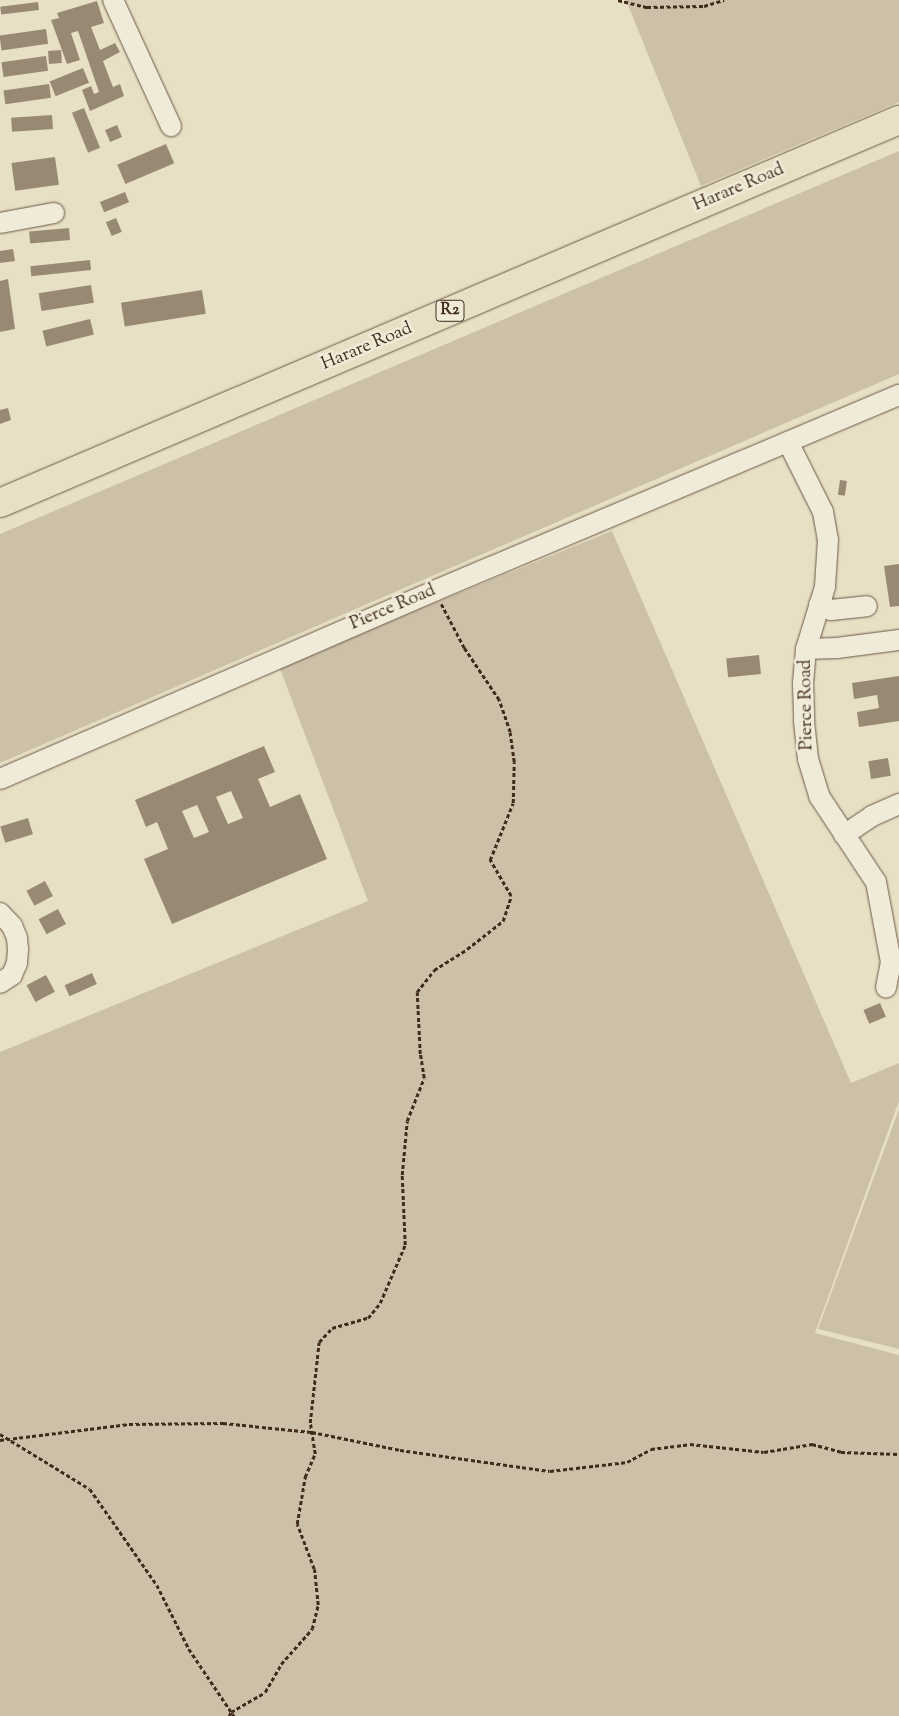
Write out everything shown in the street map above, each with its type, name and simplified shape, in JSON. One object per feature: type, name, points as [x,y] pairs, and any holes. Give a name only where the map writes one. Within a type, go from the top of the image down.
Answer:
[{"type":"highway","name":"Harare Road","points":[[0,503],[899,120]]},
{"type":"lane","points":[[113,0],[170,126]]},
{"type":"lane","points":[[0,223],[54,214]]},
{"type":"lane","name":"Pierce Road","points":[[0,779],[434,591],[899,395]]},
{"type":"lane","name":"Pierce Road","points":[[788,442],[823,512],[828,540],[825,587],[806,649],[803,684],[808,759],[819,796],[876,882],[895,962],[886,988]]},
{"type":"lane","points":[[819,606],[831,610],[867,606]]},
{"type":"lane","points":[[806,649],[837,648],[899,640]]},
{"type":"lane","points":[[844,835],[872,816],[899,804]]},
{"type":"lane","points":[[0,913],[12,926],[17,938],[18,949],[17,964],[12,975],[0,983]]},
{"type":"path","points":[[618,0],[646,7],[704,6],[724,0]]},
{"type":"path","points":[[229,1716],[231,1712],[265,1692],[281,1664],[312,1629],[318,1605],[314,1569],[297,1524],[305,1477],[315,1454],[310,1423],[319,1342],[332,1328],[368,1318],[380,1303],[405,1245],[402,1175],[407,1121],[424,1078],[420,1054],[417,992],[434,970],[503,921],[511,896],[490,860],[513,803],[514,762],[510,732],[499,700],[486,677],[464,648],[434,591]]},
{"type":"path","points":[[0,1440],[129,1424],[223,1423],[312,1432],[400,1450],[550,1471],[627,1462],[651,1449],[690,1444],[764,1452],[812,1444],[841,1452],[899,1454]]},
{"type":"path","points":[[0,1434],[90,1489],[157,1585],[189,1648],[234,1716]]},
{"type":"shaded area","points":[[626,0],[899,0],[899,102],[701,186]]},
{"type":"shaded area","points":[[899,151],[899,374],[0,763],[0,534]]},
{"type":"shaded area","points":[[612,531],[851,1083],[899,1063],[899,1101],[815,1333],[899,1355],[899,1716],[0,1716],[0,1052],[368,901],[279,666]]},
{"type":"shaded area","points":[[899,1109],[899,1349],[818,1329]]},
{"type":"building","points":[[97,1],[104,23],[91,27],[100,50],[115,43],[120,52],[103,61],[113,87],[120,84],[124,96],[90,111],[82,90],[91,86],[94,94],[99,92],[78,31],[71,33],[80,60],[67,64],[51,20],[59,18],[57,13]]},
{"type":"building","points":[[38,2],[39,10],[1,15],[0,7]]},
{"type":"building","points":[[46,29],[48,44],[2,50],[0,35]]},
{"type":"building","points":[[61,50],[62,63],[49,64],[48,51]]},
{"type":"building","points":[[46,56],[48,71],[4,77],[1,62]]},
{"type":"building","points":[[83,68],[89,83],[56,96],[50,81]]},
{"type":"building","points":[[49,84],[51,98],[5,104],[3,90]]},
{"type":"building","points":[[84,108],[100,148],[88,153],[72,113]]},
{"type":"building","points":[[52,115],[53,129],[12,132],[11,118]]},
{"type":"building","points":[[117,125],[122,137],[110,142],[105,130]]},
{"type":"building","points":[[166,144],[174,163],[125,184],[117,165]]},
{"type":"building","points":[[55,157],[59,185],[15,191],[11,163]]},
{"type":"building","points":[[125,192],[129,202],[104,212],[100,202]]},
{"type":"building","points":[[116,218],[122,232],[112,236],[106,222]]},
{"type":"building","points":[[69,228],[70,240],[30,243],[29,231]]},
{"type":"building","points":[[13,249],[15,261],[0,263],[0,251]]},
{"type":"building","points":[[90,260],[91,270],[31,276],[30,266]]},
{"type":"building","points":[[8,279],[15,329],[0,332],[0,281]]},
{"type":"building","points":[[91,285],[94,303],[41,311],[39,293]]},
{"type":"building","points":[[202,290],[206,314],[125,327],[121,303]]},
{"type":"building","points":[[90,319],[94,335],[46,346],[42,331]]},
{"type":"building","points":[[8,408],[11,420],[0,424],[0,410]]},
{"type":"building","points":[[840,480],[847,481],[845,496],[838,495]]},
{"type":"building","points":[[899,564],[899,606],[890,607],[884,566]]},
{"type":"building","points":[[759,655],[761,674],[728,677],[726,658]]},
{"type":"building","points":[[899,676],[899,721],[859,727],[857,712],[879,708],[877,695],[854,699],[852,683]]},
{"type":"building","points":[[264,746],[275,772],[258,779],[270,807],[300,794],[327,859],[172,924],[144,859],[168,849],[157,822],[146,827],[135,800]],"holes":[[[231,791],[243,818],[228,824],[216,797]],[[197,805],[209,832],[194,838],[182,811]]]},
{"type":"building","points":[[888,758],[891,776],[871,779],[868,761]]},
{"type":"building","points":[[28,818],[33,834],[5,843],[0,826]]},
{"type":"building","points":[[45,881],[53,896],[34,906],[26,891]]},
{"type":"building","points":[[58,909],[66,924],[47,934],[39,919]]},
{"type":"building","points":[[92,973],[97,984],[69,996],[65,985]]},
{"type":"building","points":[[46,975],[55,992],[35,1002],[27,985]]},
{"type":"building","points":[[880,1003],[886,1017],[869,1024],[863,1010]]}]
